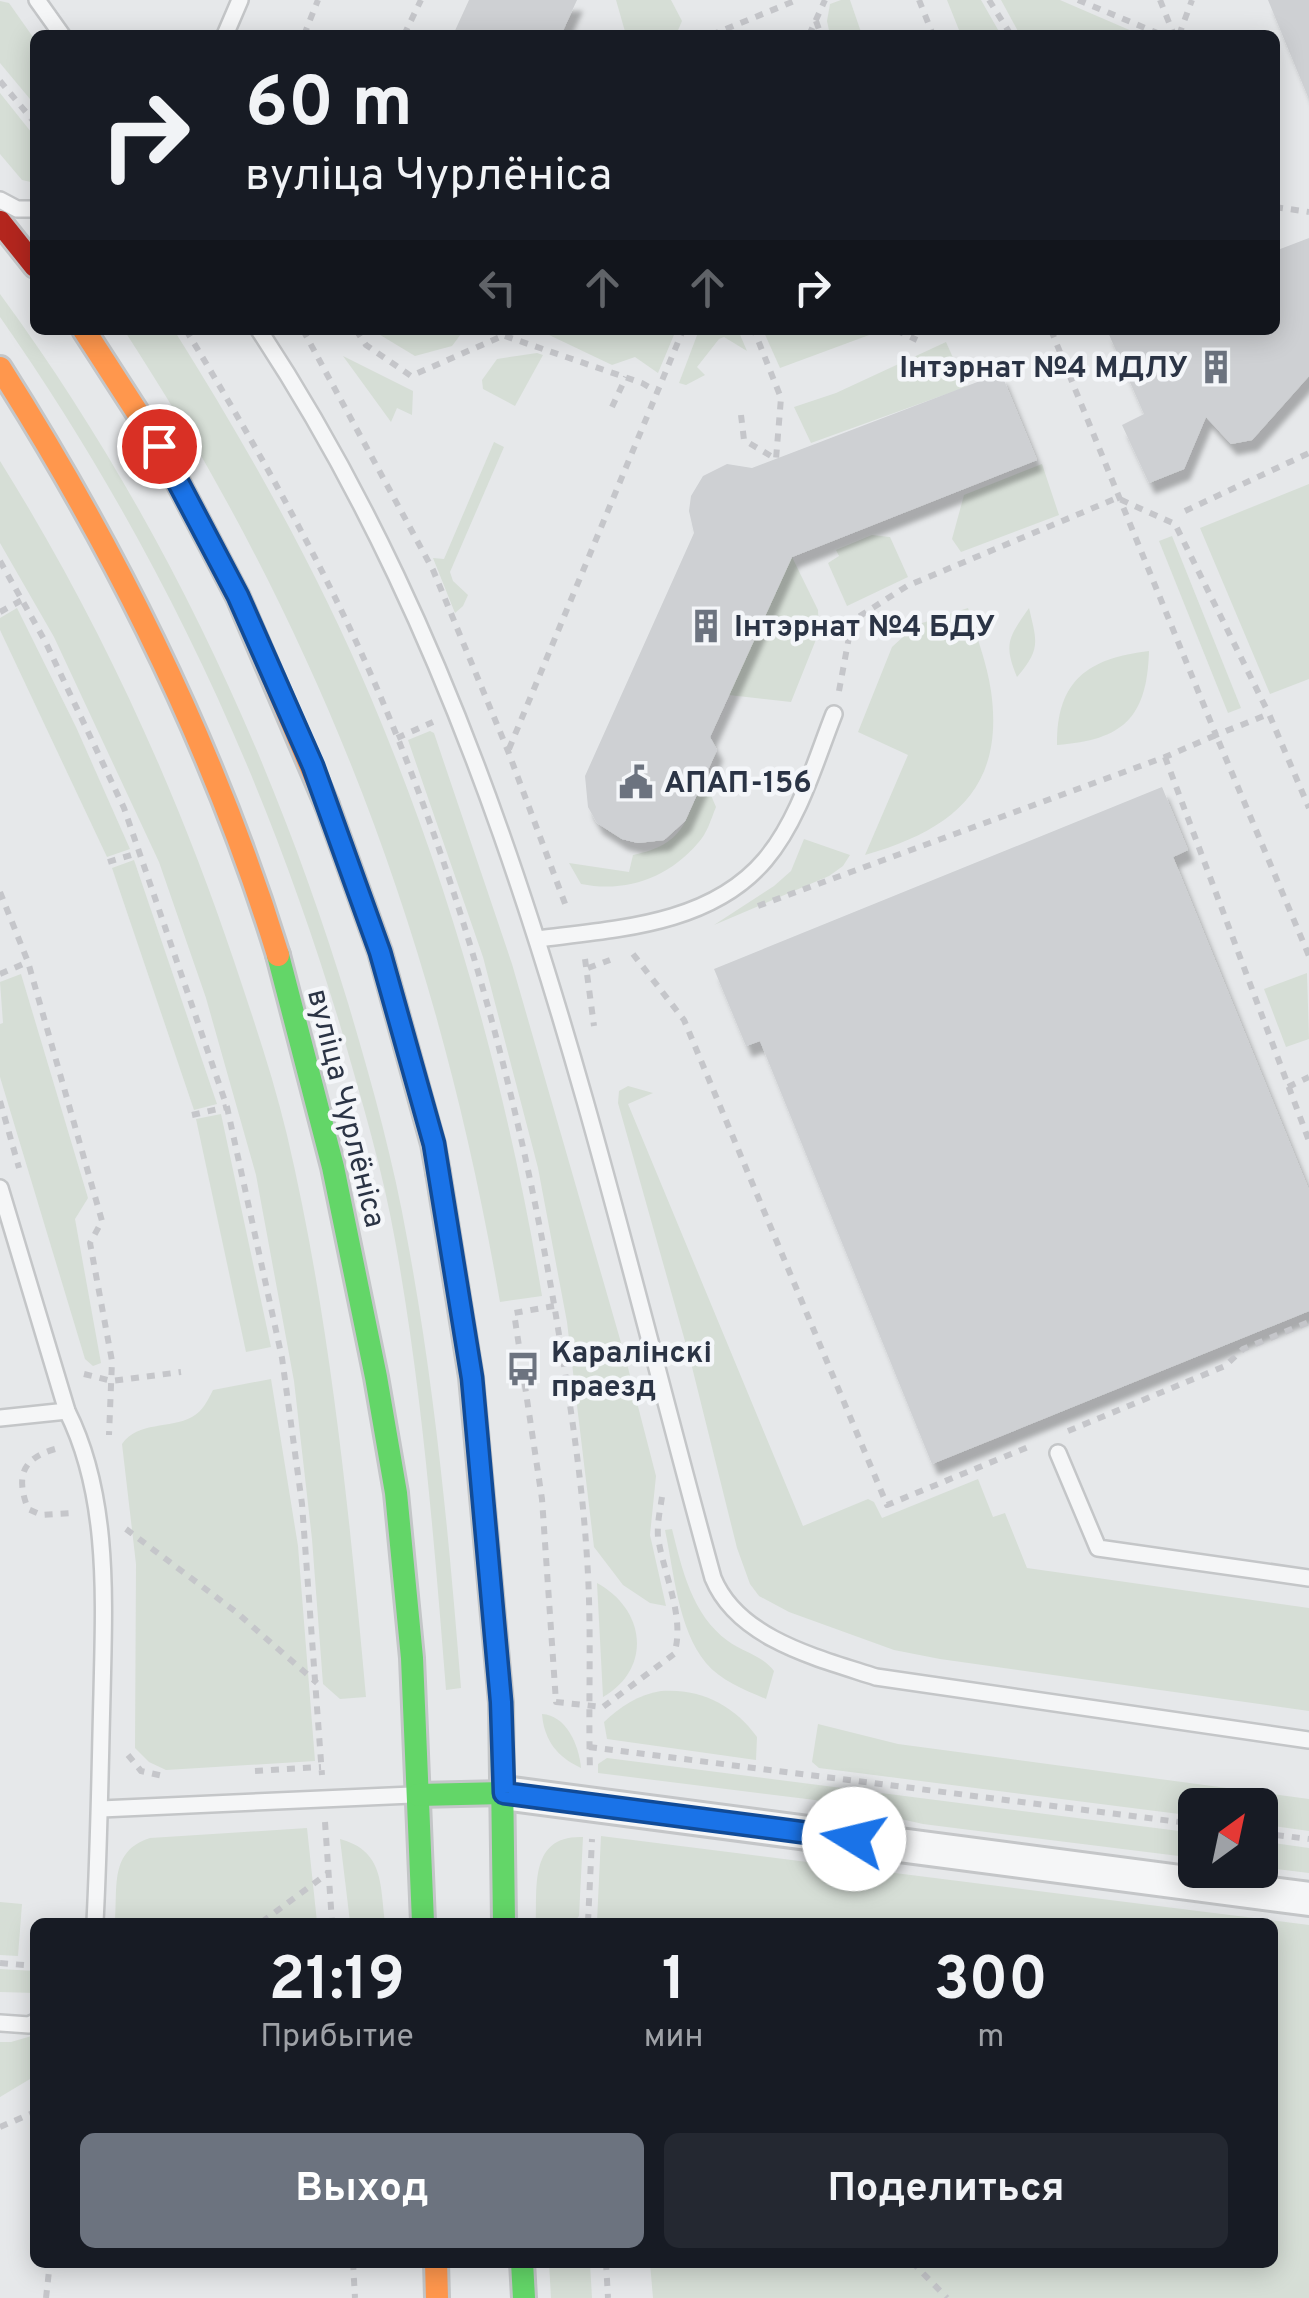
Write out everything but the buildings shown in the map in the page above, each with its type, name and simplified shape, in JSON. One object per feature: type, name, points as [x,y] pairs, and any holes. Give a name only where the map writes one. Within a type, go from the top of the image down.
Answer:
[{"type":"main road","points":[[0,222],[30,260]]},
{"type":"main road","points":[[87,335],[159,446],[238,596],[313,766],[380,952],[434,1144],[472,1378],[501,1702],[504,1918]]},
{"type":"main road","name":"вуліца Чурлёніса","points":[[0,368],[48,440],[150,632],[191,722],[255,883],[299,1028],[375,1368],[404,1566],[423,1918]]},
{"type":"main road","points":[[418,1795],[504,1793]]},
{"type":"main road","points":[[436,2268],[437,2298]]},
{"type":"main road","points":[[522,2268],[524,2298]]},
{"type":"street","points":[[504,1793],[1309,1899]]},
{"type":"lane","points":[[37,0],[58,30]]},
{"type":"lane","points":[[227,30],[240,0]]},
{"type":"lane","points":[[0,200],[17,209],[30,209]]},
{"type":"lane","points":[[262,335],[359,495],[458,711],[538,940],[651,1337],[713,1578],[731,1610],[760,1631],[826,1660],[904,1683],[1309,1740]]},
{"type":"lane","points":[[538,940],[676,918],[728,892],[765,860],[794,814],[834,714]]},
{"type":"lane","points":[[0,1188],[67,1411],[84,1444],[94,1495],[106,1607],[95,1918]]},
{"type":"lane","points":[[0,1418],[67,1411]]},
{"type":"lane","points":[[1058,1454],[1098,1548],[1309,1578]]},
{"type":"lane","points":[[101,1809],[418,1795]]},
{"type":"lane","points":[[0,2023],[30,2024]]},
{"type":"path","points":[[306,30],[318,0]]},
{"type":"path","points":[[406,30],[420,0]]},
{"type":"path","points":[[723,30],[797,0]]},
{"type":"path","points":[[812,30],[825,0]]},
{"type":"path","points":[[919,0],[931,30]]},
{"type":"path","points":[[989,0],[1007,30]]},
{"type":"path","points":[[1078,0],[1150,30]]},
{"type":"path","points":[[1160,0],[1175,30]]},
{"type":"path","points":[[1179,30],[1192,0]]},
{"type":"path","points":[[816,20],[819,30]]},
{"type":"path","points":[[0,81],[30,117]]},
{"type":"path","points":[[1280,208],[1309,212]]},
{"type":"path","points":[[189,335],[306,541],[373,680],[456,904],[498,1044],[528,1170],[554,1306],[588,1561],[589,1747],[1178,1822]]},
{"type":"path","points":[[305,335],[433,570],[508,751],[588,968],[595,1037]]},
{"type":"path","points":[[359,335],[366,346],[411,376],[501,335]]},
{"type":"path","points":[[510,335],[658,392]]},
{"type":"path","points":[[508,751],[681,335]]},
{"type":"path","points":[[741,415],[744,440],[776,459],[782,398],[756,335]]},
{"type":"path","points":[[906,335],[917,340]]},
{"type":"path","points":[[1053,335],[1309,956]]},
{"type":"path","points":[[612,407],[626,377]]},
{"type":"path","points":[[1185,511],[1309,453]]},
{"type":"path","points":[[834,714],[852,622],[906,586],[1117,498],[1175,524],[1269,714],[1309,808]]},
{"type":"path","points":[[0,561],[85,722],[142,852],[227,1107],[282,1358],[302,1504],[332,1918]]},
{"type":"path","points":[[0,612],[22,600]]},
{"type":"path","points":[[742,912],[1166,756],[1269,714]]},
{"type":"path","points":[[1166,756],[1309,1142]]},
{"type":"path","points":[[108,862],[142,852]]},
{"type":"path","points":[[0,892],[28,962],[102,1221],[90,1243],[112,1362],[112,1382]]},
{"type":"path","points":[[588,968],[650,946]]},
{"type":"path","points":[[632,953],[684,1020],[887,1505],[1042,1442]]},
{"type":"path","points":[[0,974],[28,962]]},
{"type":"path","points":[[1288,1086],[1309,1077]]},
{"type":"path","points":[[0,1102],[20,1174]]},
{"type":"path","points":[[192,1115],[227,1107]]},
{"type":"path","points":[[554,1306],[514,1312],[542,1498],[556,1702],[604,1707],[662,1666],[676,1649],[674,1611],[657,1532],[664,1491]]},
{"type":"path","points":[[1061,1434],[1225,1366],[1244,1349],[1309,1322]]},
{"type":"path","points":[[77,1364],[82,1373],[93,1379],[112,1382],[181,1372]]},
{"type":"path","points":[[71,1450],[53,1448],[38,1455],[24,1468],[20,1487],[28,1508],[42,1515],[72,1512]]},
{"type":"path","points":[[122,1543],[121,1526],[236,1612],[317,1682]]},
{"type":"path","points":[[124,1742],[126,1752],[141,1771],[164,1776]]},
{"type":"path","points":[[243,1772],[321,1767]]},
{"type":"path","points":[[1278,1835],[1309,1839]]},
{"type":"path","points":[[267,1918],[328,1873]]},
{"type":"path","points":[[0,1964],[30,1966]]},
{"type":"path","points":[[0,2127],[30,2114]]},
{"type":"path","points":[[46,2298],[49,2268]]},
{"type":"path","points":[[353,2268],[355,2298]]},
{"type":"path","points":[[606,2268],[608,2298]]},
{"type":"path","points":[[918,2268],[947,2298]]},
{"type":"shaded area","points":[[616,0],[671,0],[682,21],[678,30],[625,30]]},
{"type":"shaded area","points":[[850,0],[860,30],[829,30],[830,4]]},
{"type":"shaded area","points":[[947,0],[981,0],[998,30],[959,30]]},
{"type":"shaded area","points":[[1001,0],[1060,0],[1129,30],[1017,30]]},
{"type":"shaded area","points":[[0,1],[9,3],[30,33],[30,99],[0,63]]},
{"type":"shaded area","points":[[0,93],[30,131],[30,182],[22,180],[0,154]]},
{"type":"shaded area","points":[[0,294],[110,459],[159,546],[245,724],[317,909],[373,1090],[407,1238],[440,1462],[461,1688],[446,1690],[420,1408],[390,1214],[343,1035],[313,939],[242,752],[201,662],[108,486],[0,317]]},
{"type":"shaded area","points":[[127,335],[177,335],[280,510],[371,698],[427,843],[474,992],[512,1143],[542,1296],[500,1302],[443,1042],[406,917],[363,796],[314,677],[258,560],[195,445]]},
{"type":"shaded area","points":[[380,335],[460,335],[452,346],[415,356]]},
{"type":"shaded area","points":[[549,335],[674,335],[658,373],[635,357],[612,365]]},
{"type":"shaded area","points":[[697,335],[740,335],[747,351],[724,337],[719,339],[697,367],[705,375],[686,385],[679,383]]},
{"type":"shaded area","points":[[765,335],[869,335],[780,368]]},
{"type":"shaded area","points":[[946,342],[966,387],[811,443],[794,407],[836,393]]},
{"type":"shaded area","points":[[543,355],[515,406],[483,389],[482,380],[497,359]]},
{"type":"shaded area","points":[[343,356],[413,391],[412,415],[397,408],[391,422]]},
{"type":"shaded area","points":[[494,442],[504,447],[450,572],[453,581],[468,595],[455,613],[433,558],[444,559]]},
{"type":"shaded area","points":[[0,461],[102,642],[160,767],[211,895],[269,1069],[302,1204],[326,1344],[345,1485],[366,1697],[340,1699],[323,1684],[294,1381],[256,1175],[206,998],[159,862],[54,637],[0,543]]},
{"type":"shaded area","points":[[1042,464],[1059,515],[961,552],[952,539],[964,495]]},
{"type":"shaded area","points":[[1309,484],[1309,679],[1270,694],[1200,528]]},
{"type":"shaded area","points":[[872,535],[890,537],[908,577],[847,606],[828,563],[839,556],[836,550]]},
{"type":"shaded area","points":[[1172,536],[1241,708],[1228,713],[1159,541]]},
{"type":"shaded area","points":[[792,557],[818,610],[819,632],[791,702],[729,695]]},
{"type":"shaded area","points":[[17,608],[130,849],[107,857],[0,630],[0,618]]},
{"type":"shaded area","points":[[968,608],[991,691],[993,725],[980,779],[947,818],[923,833],[865,855],[908,755],[858,732],[892,647],[916,625]]},
{"type":"shaded area","points":[[1029,608],[1035,645],[1017,677],[1010,641]]},
{"type":"shaded area","points":[[1149,651],[1143,693],[1127,721],[1099,738],[1057,745],[1063,704],[1080,676],[1109,659]]},
{"type":"shaded area","points":[[434,733],[512,964],[626,1360],[656,1476],[650,1535],[666,1606],[650,1603],[623,1585],[594,1547],[567,1322],[538,1168],[483,957],[408,740]]},
{"type":"shaded area","points":[[704,779],[716,807],[704,835],[686,855],[645,880],[614,886],[581,884],[569,863],[629,872],[633,855],[673,838]]},
{"type":"shaded area","points":[[804,839],[850,855],[829,876],[714,925],[791,871]]},
{"type":"shaded area","points":[[134,860],[217,1104],[194,1110],[112,868]]},
{"type":"shaded area","points":[[1307,973],[1309,1039],[1286,1047],[1264,989]]},
{"type":"shaded area","points":[[21,974],[88,1198],[75,1219],[101,1363],[93,1366],[85,1359],[0,1077],[0,982]]},
{"type":"shaded area","points":[[628,1086],[653,1093],[628,1104],[803,1526],[868,1499],[874,1502],[882,1518],[978,1479],[993,1517],[1005,1513],[1027,1568],[1309,1608],[1309,1711],[894,1650],[789,1612],[759,1596],[750,1584],[737,1548],[690,1359],[618,1103],[619,1091]]},
{"type":"shaded area","points":[[221,1114],[271,1347],[246,1352],[196,1119]]},
{"type":"shaded area","points":[[271,1379],[298,1546],[315,1761],[166,1770],[149,1762],[135,1748],[136,1564],[122,1444],[137,1432],[192,1417],[213,1390]]},
{"type":"shaded area","points":[[672,1529],[690,1590],[705,1618],[728,1641],[774,1671],[766,1699],[719,1675],[697,1649],[683,1617],[675,1582],[665,1530]]},
{"type":"shaded area","points":[[597,1583],[625,1608],[637,1639],[630,1671],[603,1697]]},
{"type":"shaded area","points":[[661,1691],[689,1692],[727,1708],[757,1737],[756,1760],[607,1739],[604,1722],[610,1716],[637,1698]]},
{"type":"shaded area","points":[[542,1714],[558,1720],[570,1733],[581,1768],[553,1747]]},
{"type":"shaded area","points":[[818,1724],[898,1744],[1227,1788],[1178,1788],[1178,1814],[819,1768],[812,1762]]},
{"type":"shaded area","points":[[607,1758],[1178,1831],[1178,1856],[923,1824],[815,1800],[598,1773],[598,1764]]},
{"type":"shaded area","points":[[1278,1795],[1309,1799],[1309,1831],[1278,1827]]},
{"type":"shaded area","points":[[307,1828],[317,1918],[115,1918],[122,1861],[137,1844],[150,1838]]},
{"type":"shaded area","points":[[601,1836],[1253,1918],[597,1918]]},
{"type":"shaded area","points":[[583,1837],[579,1916],[536,1918],[540,1865],[553,1844]]},
{"type":"shaded area","points":[[340,1839],[354,1844],[372,1861],[380,1882],[384,1918],[350,1918]]},
{"type":"shaded area","points":[[1278,1844],[1309,1848],[1309,1873],[1278,1869]]},
{"type":"shaded area","points":[[0,1902],[22,1904],[18,1956],[0,1955]]},
{"type":"shaded area","points":[[1278,1921],[1309,1925],[1309,2298],[653,2298],[650,2268],[1278,2268]]},
{"type":"shaded area","points":[[0,1969],[30,1971],[30,1993],[0,1992]]},
{"type":"shaded area","points":[[30,2036],[30,2079],[0,2097],[0,2042]]},
{"type":"shaded area","points":[[549,2268],[590,2268],[592,2298],[551,2298]]},
{"type":"traffic: fast","points":[[278,955],[333,1167],[396,1493],[412,1658],[423,1918]]},
{"type":"traffic: fast","points":[[438,1172],[471,1377],[501,1703],[504,1918]]},
{"type":"traffic: fast","points":[[418,1795],[504,1793]]},
{"type":"traffic: fast","points":[[522,2268],[524,2298]]},
{"type":"traffic: slow","points":[[87,335],[159,446],[238,597],[327,805]]},
{"type":"traffic: slow","points":[[0,368],[84,508],[159,652],[224,801],[278,955]]},
{"type":"traffic: slow","points":[[436,2268],[437,2298]]},
{"type":"traffic: jam","points":[[0,222],[30,260]]},
{"type":"traffic: jam","points":[[327,805],[380,952],[438,1172]]},
{"type":"place","name":"Інтэрнат №4 МДЛУ","points":[[1216,367]]},
{"type":"place","name":"Інтэрнат №4 БДУ","points":[[706,626]]},
{"type":"place","name":"АПАП-156","points":[[636,782]]},
{"type":"place","name":"Каралінскі праезд","points":[[523,1369]]},
{"type":"route","points":[[159,446],[238,596],[313,766],[380,952],[434,1144],[472,1378],[501,1702],[504,1793],[854,1839]]}]
